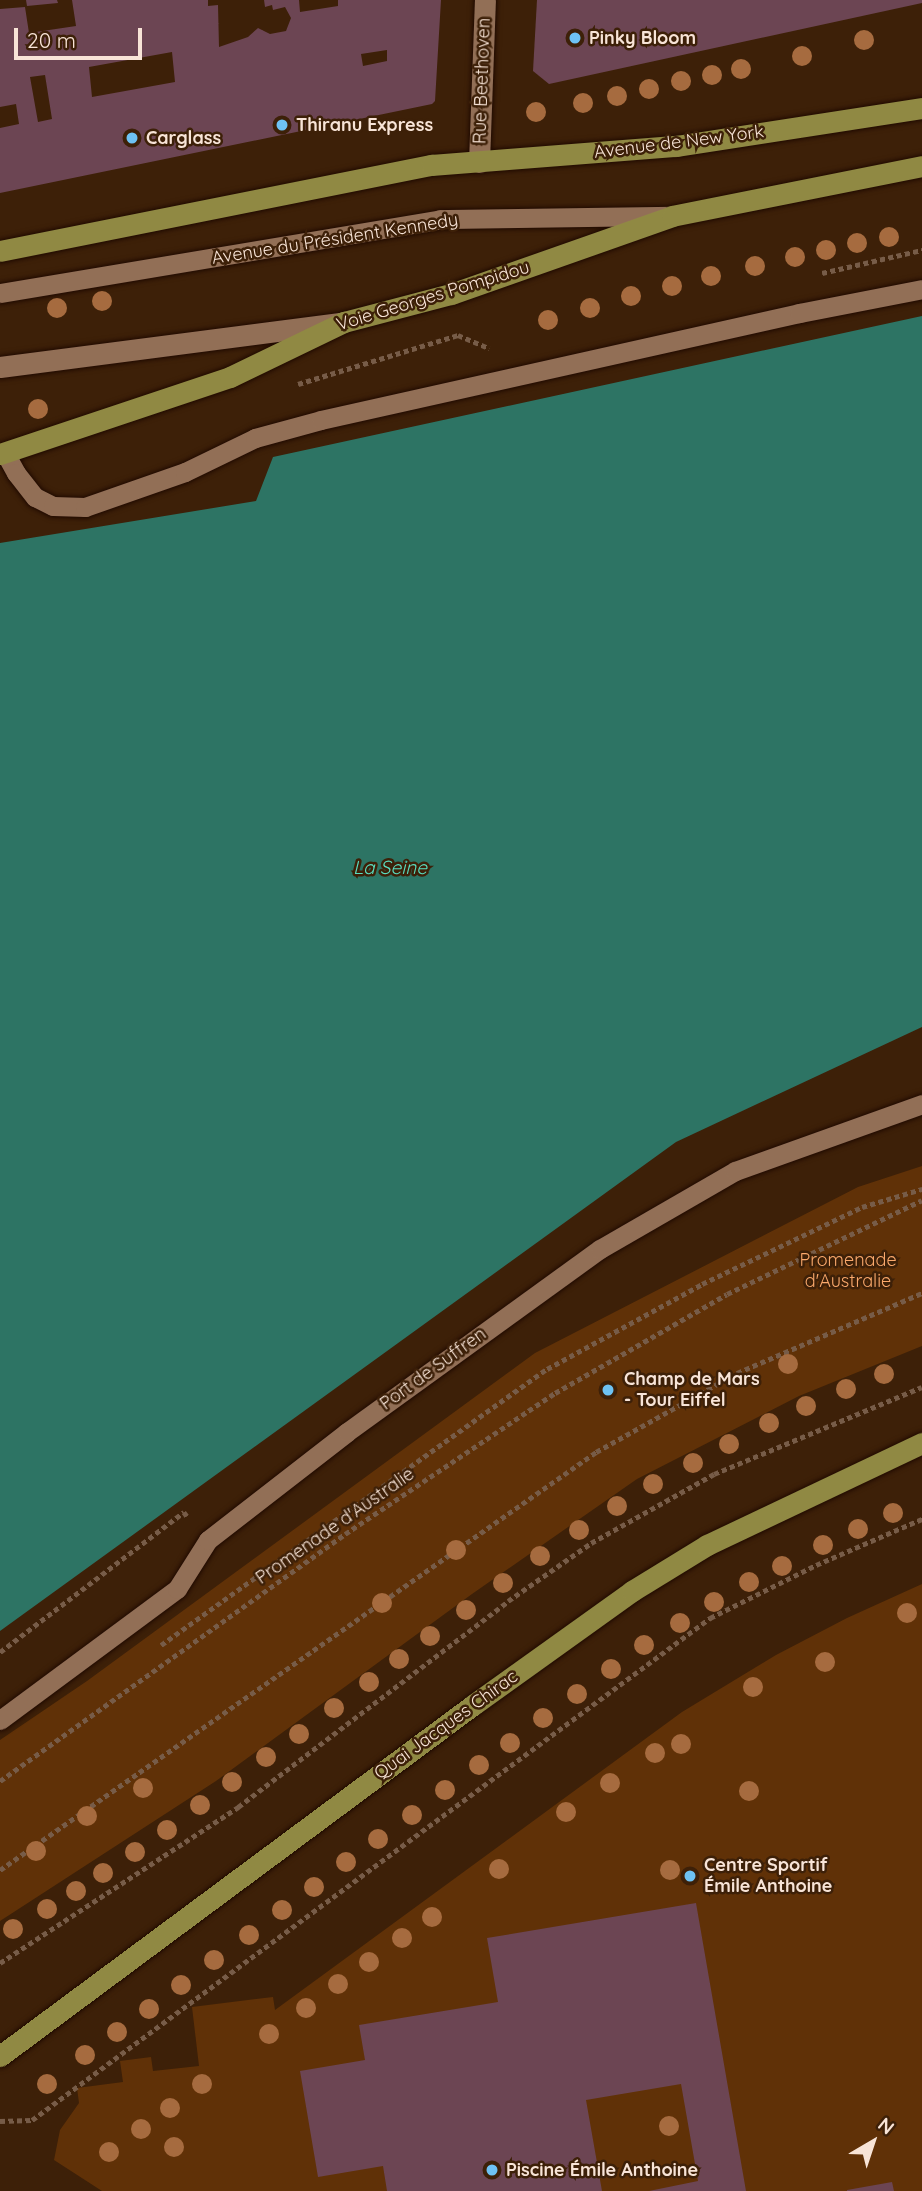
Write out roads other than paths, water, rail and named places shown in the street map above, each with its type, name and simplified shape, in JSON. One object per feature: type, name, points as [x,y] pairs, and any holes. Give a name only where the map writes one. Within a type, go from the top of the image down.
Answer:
[{"type":"main road","name":"Rue Beethoven","points":[[479,162],[485,0]]},
{"type":"main road","name":"Avenue de New York","points":[[879,114],[922,99]]},
{"type":"main road","name":"Avenue de New York","points":[[479,162],[676,146],[922,108]]},
{"type":"main road","points":[[0,251],[432,165],[479,162]]},
{"type":"main road","points":[[672,216],[922,166]]},
{"type":"main road","name":"Voie Georges Pompidou","points":[[2,453],[230,377],[344,322],[451,294],[672,216]]},
{"type":"main road","points":[[0,367],[344,322]]},
{"type":"main road","name":"Quai Jacques Chirac","points":[[0,2056],[473,1705],[632,1591],[707,1545],[922,1443]]},
{"type":"lane","name":"Avenue du Président Kennedy","points":[[0,293],[440,219],[672,216]]},
{"type":"lane","points":[[2,453],[35,497],[53,506],[85,508],[185,472],[254,438],[321,420],[799,313],[922,289]]},
{"type":"lane","name":"Port de Suffren","points":[[0,1720],[177,1589],[208,1541],[219,1532],[347,1432],[600,1249],[735,1171],[922,1104]]},
{"type":"water","name":"La Seine","points":[[922,316],[922,1027],[676,1142],[0,1631],[0,543],[256,501],[273,457]]},
{"type":"place","name":"Pinky Bloom","points":[[575,38]]},
{"type":"place","name":"Thiranu Express","points":[[282,125]]},
{"type":"place","name":"Carglass","points":[[132,138]]},
{"type":"place","name":"Champ de Mars - Tour Eiffel","points":[[608,1390]]},
{"type":"place","name":"Centre Sportif Émile Anthoine","points":[[690,1876]]},
{"type":"place","name":"Piscine Émile Anthoine","points":[[492,2170]]},
{"type":"park label","name":"Promenade d'Australie","points":[[848,1271]]}]
